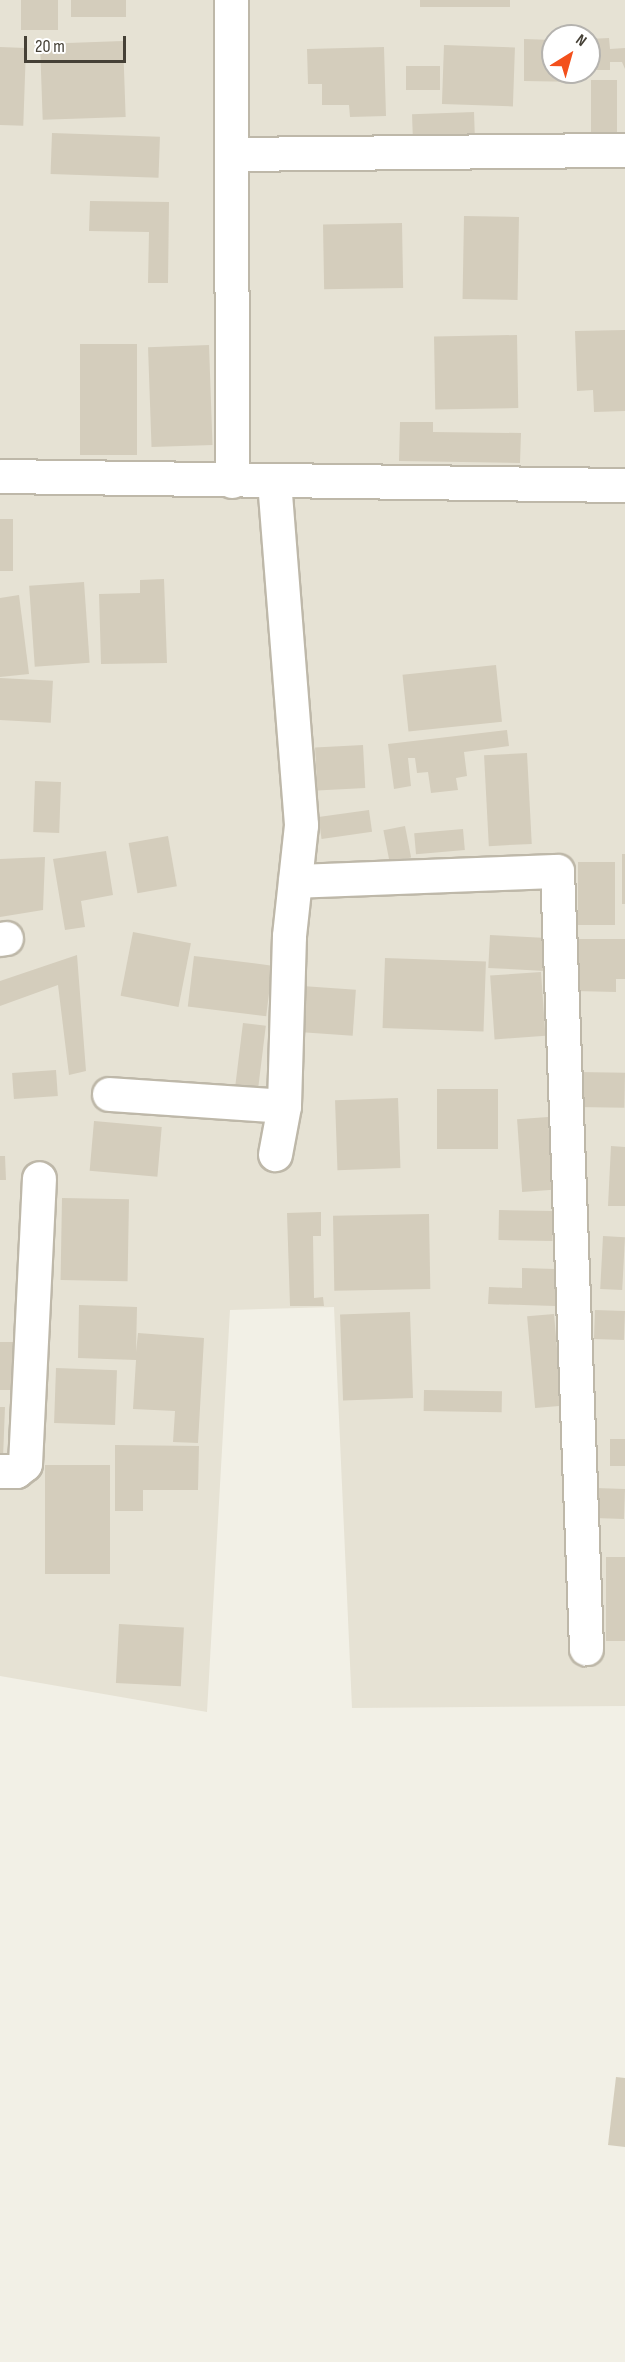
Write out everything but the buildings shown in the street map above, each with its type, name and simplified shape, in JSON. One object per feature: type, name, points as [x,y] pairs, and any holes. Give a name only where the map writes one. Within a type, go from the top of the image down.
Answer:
[{"type":"street","points":[[231,0],[232,480]]},
{"type":"street","points":[[231,154],[625,150]]},
{"type":"street","points":[[0,476],[625,485]]},
{"type":"street","points":[[274,481],[302,825],[289,936],[284,1106],[275,1154]]},
{"type":"street","points":[[295,881],[557,871],[586,1648]]},
{"type":"street","points":[[109,1094],[284,1106]]},
{"type":"street","points":[[0,1471],[16,1471],[25,1464],[39,1178]]},
{"type":"shaded area","points":[[0,0],[625,0],[625,1706],[352,1708],[334,1307],[230,1310],[207,1712],[0,1676]]}]
